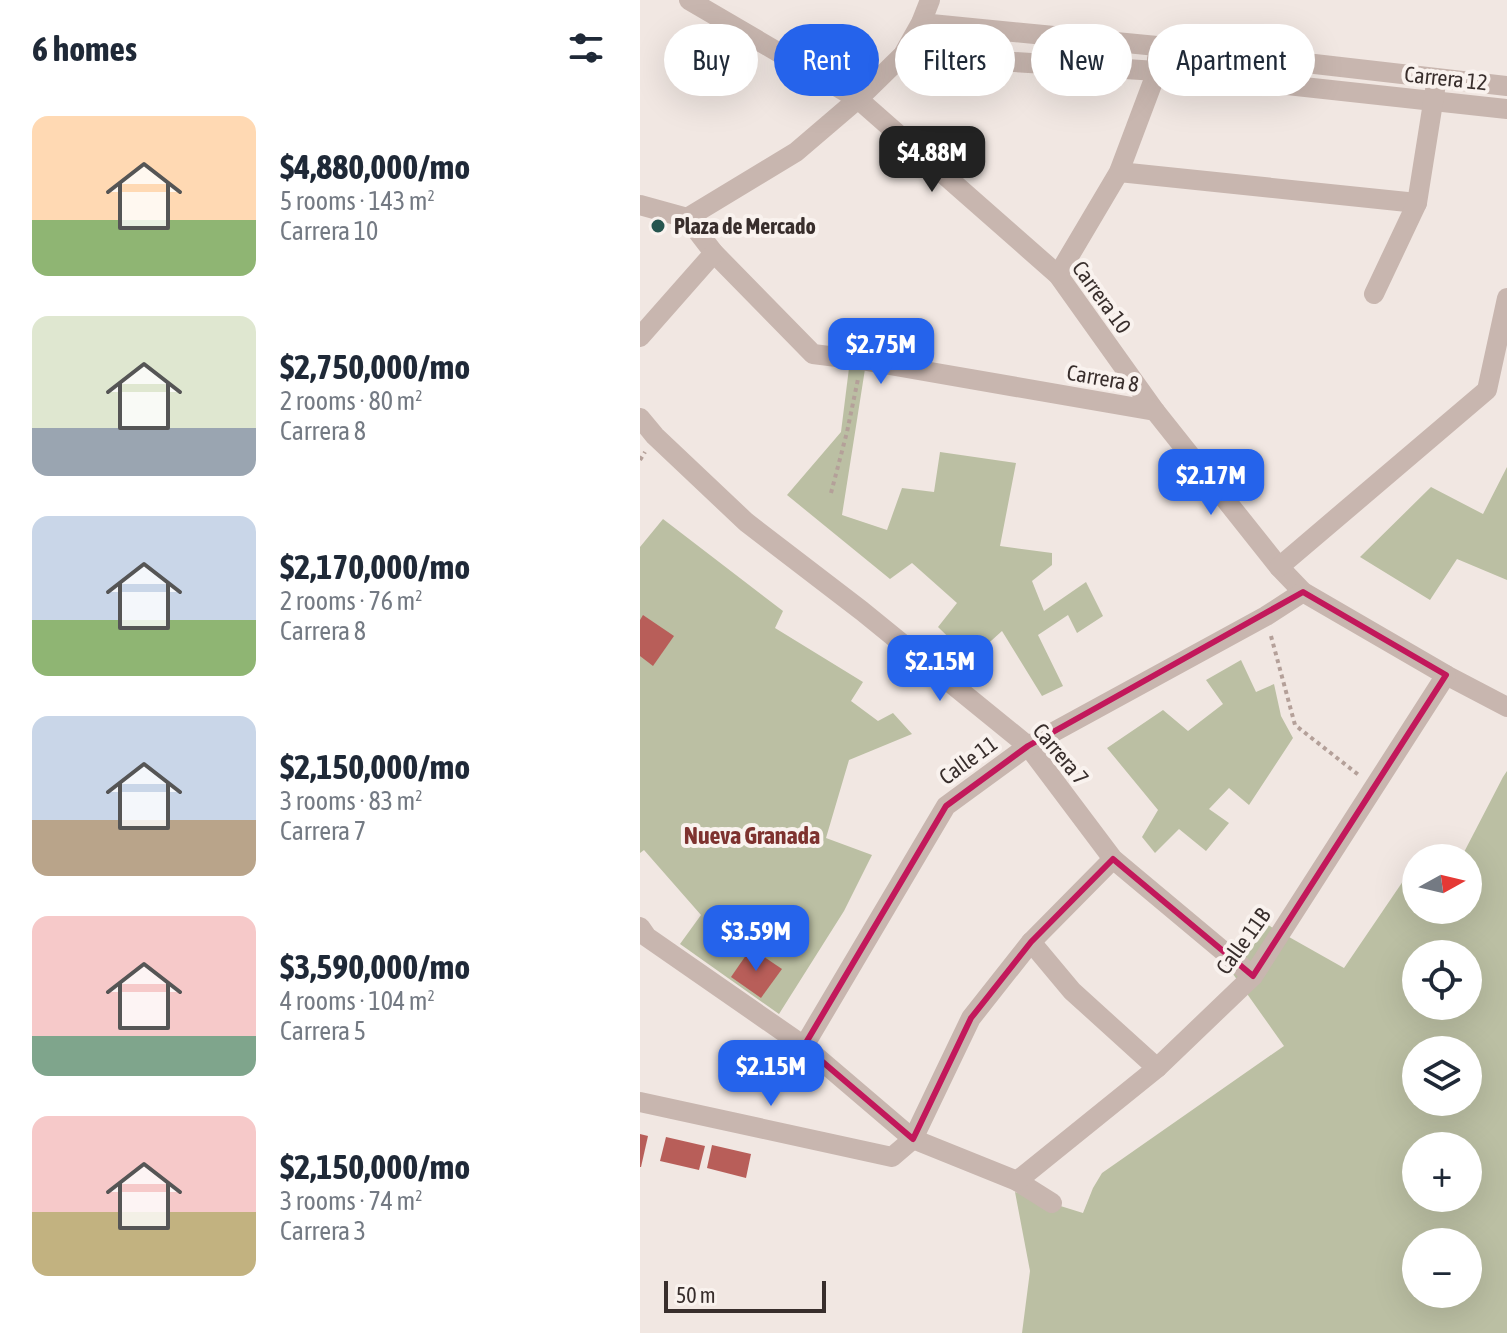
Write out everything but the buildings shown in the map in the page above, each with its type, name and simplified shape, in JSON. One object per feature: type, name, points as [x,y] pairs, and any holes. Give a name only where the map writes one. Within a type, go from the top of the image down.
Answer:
[{"type":"street","name":"Carrera 10","points":[[689,0],[858,99],[1058,275],[1155,411]]},
{"type":"street","points":[[921,23],[930,0]]},
{"type":"street","name":"Carrera 12","points":[[921,23],[1148,45]]},
{"type":"street","name":"Carrera 12","points":[[1015,62],[1148,70]]},
{"type":"street","points":[[640,205],[687,218],[796,152],[895,63]]},
{"type":"street","name":"Carrera 12","points":[[1315,63],[1507,86]]},
{"type":"street","points":[[1374,294],[1417,203],[1437,77]]},
{"type":"street","name":"Carrera 12","points":[[1315,88],[1507,109]]},
{"type":"street","points":[[1058,275],[1119,172],[1148,95]]},
{"type":"street","points":[[1119,172],[1417,203]]},
{"type":"street","name":"Carrera 8","points":[[687,218],[714,253],[813,354],[1155,411],[1279,567],[1303,592],[1507,707]]},
{"type":"street","points":[[640,337],[714,253]]},
{"type":"street","points":[[1279,567],[1487,390],[1507,298]]},
{"type":"street","points":[[1487,390],[1507,395]]},
{"type":"street","name":"Carrera 7","points":[[640,418],[746,522],[862,611],[1028,746],[1113,859],[1253,976]]},
{"type":"street","name":"Calle 11","points":[[804,1046],[946,806],[1028,746],[1266,616],[1303,592]]},
{"type":"street","name":"Calle 11B","points":[[1017,1181],[1157,1068],[1253,976],[1446,675]]},
{"type":"street","points":[[640,1102],[892,1157],[913,1139],[971,1018],[1031,942],[1113,859]]},
{"type":"street","points":[[640,927],[647,937],[804,1046],[913,1139],[1017,1181],[1052,1203]]},
{"type":"street","points":[[1031,942],[1072,991],[1157,1068]]},
{"type":"path","points":[[831,493],[861,360]]},
{"type":"path","points":[[1266,616],[1295,725],[1375,787]]},
{"type":"highlighted area","points":[[1303,592],[1446,675],[1253,976],[1113,859],[1031,942],[971,1018],[913,1139],[804,1046],[946,806],[1028,746]]},
{"type":"green space","points":[[849,368],[865,369],[842,515],[887,530],[902,488],[934,492],[940,452],[1016,463],[1000,546],[1052,553],[1052,565],[1032,581],[1044,611],[1086,582],[1103,616],[1077,633],[1068,615],[1038,635],[1063,686],[1042,696],[1002,631],[971,659],[938,627],[957,603],[912,563],[890,579],[787,495],[841,432]]},
{"type":"green space","points":[[1507,467],[1507,580],[1457,559],[1430,600],[1360,557],[1431,487],[1483,514]]},
{"type":"green space","points":[[663,519],[783,611],[775,628],[863,682],[851,701],[878,721],[893,713],[912,734],[849,760],[826,838],[872,855],[844,911],[779,1014],[680,944],[701,915],[644,850],[640,853],[640,547]]},
{"type":"green space","points":[[1241,660],[1256,692],[1274,684],[1281,716],[1293,738],[1249,805],[1229,788],[1209,809],[1229,823],[1206,851],[1179,829],[1155,853],[1142,837],[1158,810],[1107,748],[1163,710],[1188,731],[1223,704],[1206,680]]},
{"type":"green space","points":[[1507,771],[1507,1333],[1022,1333],[1030,1271],[1015,1192],[1083,1213],[1102,1173],[1284,1046],[1233,974],[1268,925],[1344,968],[1402,883],[1402,924],[1482,924],[1482,844],[1468,844]]},
{"type":"place","name":"Plaza de Mercado","points":[[658,226]]},
{"type":"district","name":"Nueva Granada","points":[[752,836]]}]
